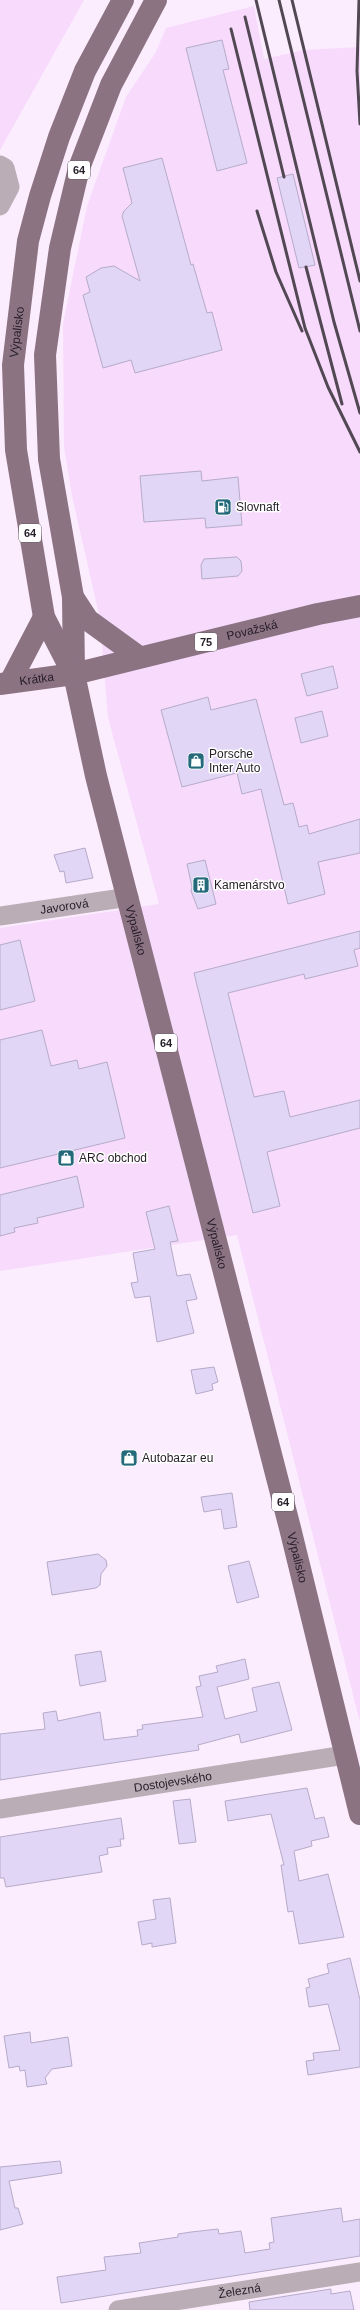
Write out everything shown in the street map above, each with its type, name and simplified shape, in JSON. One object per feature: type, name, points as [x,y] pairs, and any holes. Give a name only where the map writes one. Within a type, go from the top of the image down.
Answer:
[{"type":"main road","name":"Výpalisko","points":[[74,674],[44,617],[16,450],[13,365],[28,241],[59,137],[85,72],[123,0]]},
{"type":"main road","name":"Výpalisko","points":[[156,0],[111,85],[89,139],[70,202],[59,256],[45,355],[49,459],[73,597],[74,674],[96,776],[129,897],[288,1521],[360,1814]]},
{"type":"main road","name":"64","points":[[73,597],[88,620],[139,657]]},
{"type":"main road","name":"Považská","points":[[74,674],[318,614],[360,606]]},
{"type":"main road","points":[[5,683],[44,617]]},
{"type":"main road","name":"Krátka","points":[[5,683],[74,674]]},
{"type":"street","points":[[0,165],[5,168],[10,187],[0,206]]},
{"type":"street","name":"Javorová","points":[[0,916],[129,897]]},
{"type":"street","name":"Dostojevského","points":[[0,1809],[345,1755]]},
{"type":"street","name":"Železná","points":[[118,2310],[360,2272]]},
{"type":"shaded area","points":[[0,0],[84,0],[0,150]]},
{"type":"shaded area","points":[[254,6],[264,59],[304,50],[360,47],[360,1722],[237,1235],[0,1271],[0,928],[159,904],[108,718],[100,619],[72,496],[64,447],[63,324],[87,206],[126,97],[156,52],[166,28]]},
{"type":"building","points":[[222,40],[229,69],[223,70],[247,163],[217,171],[186,48]]},
{"type":"building","points":[[162,158],[191,265],[193,264],[207,313],[212,312],[222,350],[135,373],[131,360],[103,368],[83,295],[90,292],[86,277],[101,268],[114,266],[140,281],[122,216],[124,211],[132,203],[123,168]]},
{"type":"building","points":[[293,174],[315,265],[299,268],[277,178]]},
{"type":"building","points":[[201,471],[202,481],[238,477],[242,525],[206,528],[205,518],[144,522],[140,476]]},
{"type":"building","points":[[237,557],[241,561],[242,571],[238,576],[202,579],[201,565],[204,559]]},
{"type":"building","points":[[333,666],[338,688],[307,696],[301,674]]},
{"type":"building","points":[[208,697],[211,710],[256,699],[284,805],[293,803],[299,827],[307,825],[309,834],[360,819],[360,853],[318,862],[325,894],[288,904],[261,789],[242,794],[237,773],[182,787],[161,710]]},
{"type":"building","points":[[322,711],[328,736],[301,743],[295,718]]},
{"type":"building","points":[[85,848],[93,878],[66,883],[64,871],[60,872],[54,855]]},
{"type":"building","name":"Kamenárstvo","points":[[205,860],[216,904],[198,909],[191,891],[192,887],[187,864]]},
{"type":"building","points":[[360,931],[360,948],[354,950],[358,966],[305,979],[304,974],[228,993],[254,1097],[284,1091],[290,1117],[360,1100],[360,1128],[267,1152],[280,1206],[253,1213],[194,973]]},
{"type":"building","points":[[20,940],[35,1001],[0,1010],[0,945]]},
{"type":"building","points":[[42,1030],[51,1066],[77,1060],[79,1069],[107,1062],[125,1138],[0,1168],[0,1040]]},
{"type":"building","points":[[77,1176],[84,1207],[37,1218],[38,1223],[14,1228],[15,1232],[0,1236],[0,1195]]},
{"type":"building","points":[[169,1206],[178,1241],[170,1242],[177,1276],[190,1274],[197,1299],[186,1301],[194,1333],[157,1342],[150,1296],[135,1298],[131,1283],[138,1282],[133,1253],[155,1249],[146,1212]]},
{"type":"building","points":[[214,1367],[218,1382],[212,1384],[213,1390],[196,1394],[191,1370]]},
{"type":"building","points":[[232,1493],[237,1527],[224,1529],[221,1509],[204,1512],[201,1497]]},
{"type":"building","points":[[98,1554],[106,1560],[107,1566],[101,1574],[100,1585],[96,1588],[52,1595],[47,1562]]},
{"type":"building","points":[[249,1561],[259,1597],[237,1603],[228,1566]]},
{"type":"building","points":[[101,1651],[106,1681],[80,1686],[75,1655]]},
{"type":"building","points":[[245,1659],[249,1679],[217,1687],[225,1719],[257,1711],[252,1688],[279,1682],[292,1730],[241,1743],[239,1734],[198,1745],[199,1750],[0,1780],[0,1734],[45,1729],[43,1713],[56,1711],[58,1721],[100,1712],[104,1740],[138,1736],[137,1730],[143,1729],[142,1725],[203,1717],[196,1687],[201,1686],[199,1676],[218,1672],[216,1666]]},
{"type":"building","points":[[307,1788],[315,1819],[324,1817],[329,1837],[311,1841],[312,1846],[294,1851],[299,1881],[328,1874],[344,1937],[299,1944],[293,1911],[288,1912],[281,1865],[284,1865],[271,1814],[228,1821],[225,1801]]},
{"type":"building","points":[[190,1799],[196,1842],[179,1844],[173,1801]]},
{"type":"building","points":[[121,1818],[124,1839],[120,1839],[121,1846],[107,1848],[108,1854],[99,1856],[102,1872],[6,1887],[4,1878],[0,1878],[0,1837]]},
{"type":"building","points":[[170,1898],[176,1943],[152,1947],[152,1943],[142,1945],[138,1922],[156,1919],[153,1900]]},
{"type":"building","points":[[350,1958],[360,2000],[360,2067],[308,2075],[306,2061],[314,2060],[313,2053],[340,2050],[328,2004],[309,2007],[306,1988],[310,1987],[308,1979],[329,1973],[327,1964]]},
{"type":"building","points":[[30,2032],[31,2043],[68,2037],[72,2066],[52,2069],[45,2078],[47,2084],[27,2087],[25,2070],[20,2071],[19,2066],[9,2068],[4,2036]]},
{"type":"building","points":[[60,2161],[62,2173],[9,2181],[15,2208],[18,2208],[23,2224],[0,2230],[0,2167]]},
{"type":"building","points":[[341,2208],[343,2222],[360,2219],[360,2256],[61,2303],[57,2277],[106,2270],[104,2257],[141,2253],[139,2243],[178,2237],[178,2234],[218,2229],[219,2234],[241,2231],[245,2253],[270,2249],[269,2243],[274,2242],[271,2218]]},
{"type":"building","points":[[331,2289],[331,2294],[350,2291],[354,2310],[250,2310],[249,2302]]},
{"type":"railway","points":[[256,0],[334,322],[360,413]]},
{"type":"railway","points":[[279,0],[360,331]]},
{"type":"railway","points":[[292,0],[360,281]]},
{"type":"railway","points":[[359,0],[357,71],[360,124]]},
{"type":"railway","points":[[245,17],[284,177]]},
{"type":"railway","points":[[231,29],[305,328],[328,387],[360,452]]},
{"type":"railway","points":[[257,211],[276,272],[302,331]]},
{"type":"railway","points":[[306,267],[342,404]]},
{"type":"place","name":"Slovnaft","points":[[223,507]]},
{"type":"place","name":"Porsche Inter Auto","points":[[196,761]]},
{"type":"place","name":"Kamenárstvo","points":[[201,885]]},
{"type":"place","name":"ARC obchod","points":[[66,1158]]},
{"type":"place","name":"Autobazar eu","points":[[129,1458]]}]
